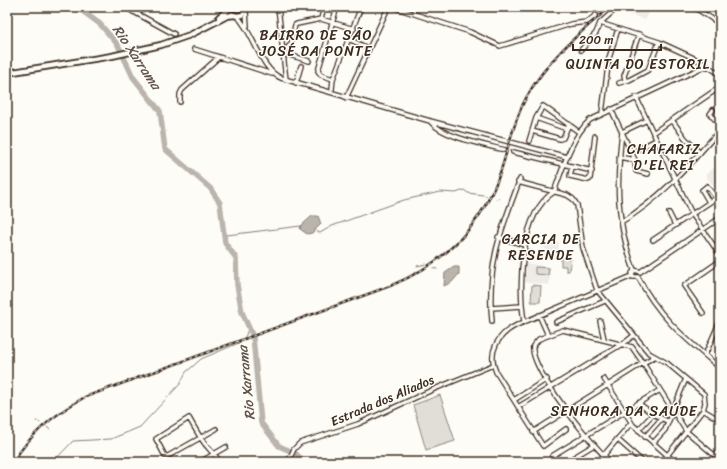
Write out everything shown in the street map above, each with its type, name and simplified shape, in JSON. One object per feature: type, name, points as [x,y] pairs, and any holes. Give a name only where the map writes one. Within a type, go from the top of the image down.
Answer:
[{"type":"main road","points":[[206,26],[229,8],[235,15]]},
{"type":"main road","points":[[7,74],[112,56],[171,42],[226,16],[242,15],[247,9]]},
{"type":"street","points":[[125,7],[174,34]]},
{"type":"street","points":[[133,12],[138,7]]},
{"type":"street","points":[[278,7],[286,80]]},
{"type":"street","points":[[321,19],[324,7]]},
{"type":"street","points":[[333,79],[320,75],[318,71],[337,7]]},
{"type":"street","points":[[581,50],[596,33],[600,22],[618,7]]},
{"type":"street","points":[[694,7],[720,24]]},
{"type":"street","points":[[336,95],[332,89],[333,79],[361,8]]},
{"type":"street","points":[[346,98],[390,8],[470,32],[500,46],[571,24],[587,22],[596,14]]},
{"type":"street","points":[[247,9],[248,30]]},
{"type":"street","points":[[235,15],[248,30],[266,66],[273,75]]},
{"type":"street","points":[[283,53],[291,44],[296,24],[321,19],[354,29]]},
{"type":"street","points":[[600,22],[602,25],[639,34],[659,42],[699,61],[720,74]]},
{"type":"street","points":[[602,113],[608,63],[618,29]]},
{"type":"street","points":[[625,80],[624,76],[639,34]]},
{"type":"street","points":[[349,40],[369,49]]},
{"type":"street","points":[[619,83],[629,80],[648,70],[659,42]]},
{"type":"street","points":[[194,49],[286,80],[346,98],[567,157]]},
{"type":"street","points":[[283,53],[309,61]]},
{"type":"street","points":[[180,102],[180,94],[182,90],[219,57]]},
{"type":"street","points":[[699,61],[701,68]]},
{"type":"street","points":[[296,83],[301,66]]},
{"type":"street","points":[[524,321],[522,306],[522,269],[524,245],[541,203],[554,192],[564,164],[579,132],[590,120],[602,113],[701,68],[709,67]]},
{"type":"street","points":[[653,133],[720,87]]},
{"type":"street","points":[[326,92],[332,89]]},
{"type":"street","points":[[636,97],[692,214],[720,255]]},
{"type":"street","points":[[529,141],[536,118],[542,107],[545,106],[579,132]]},
{"type":"street","points":[[611,109],[635,160],[636,171],[648,174]]},
{"type":"street","points":[[713,110],[711,115],[720,125]]},
{"type":"street","points":[[536,118],[547,124],[567,129]]},
{"type":"street","points":[[622,132],[647,120]]},
{"type":"street","points":[[672,120],[688,142],[700,153]]},
{"type":"street","points":[[430,121],[435,127],[451,134],[505,150]]},
{"type":"street","points":[[532,131],[560,139],[569,124]]},
{"type":"street","points":[[622,222],[658,196],[675,180],[720,130]]},
{"type":"street","points":[[622,132],[617,196],[627,250],[634,270],[632,276]]},
{"type":"street","points":[[572,167],[570,176],[588,180],[590,178],[595,136]]},
{"type":"street","points":[[632,153],[656,140]]},
{"type":"street","points":[[513,152],[592,171]]},
{"type":"street","points":[[619,158],[635,160]]},
{"type":"street","points":[[492,321],[490,283],[498,237],[519,181],[571,197],[576,202],[583,248],[597,290],[640,344],[654,357],[666,363],[685,381],[704,394],[705,403],[703,410],[662,462]]},
{"type":"street","points":[[653,240],[716,198],[708,186],[702,190],[708,202]]},
{"type":"street","points":[[669,213],[675,225]]},
{"type":"street","points":[[638,277],[640,272],[720,218]]},
{"type":"street","points":[[498,237],[524,245]]},
{"type":"street","points":[[703,313],[684,286],[720,261]]},
{"type":"street","points":[[634,270],[640,272]]},
{"type":"street","points":[[566,430],[543,446],[493,365],[493,356],[498,340],[509,328],[524,321],[626,278],[632,276],[638,277]]},
{"type":"street","points":[[638,277],[651,300],[666,320],[720,368]]},
{"type":"street","points":[[556,322],[606,301]]},
{"type":"street","points":[[491,308],[522,306]]},
{"type":"street","points":[[539,315],[548,335]]},
{"type":"street","points":[[600,321],[604,340]]},
{"type":"street","points":[[705,355],[720,321]]},
{"type":"street","points":[[611,462],[585,436],[547,379],[535,358],[532,348],[536,341],[548,335],[566,330],[633,348],[686,431],[720,460]]},
{"type":"street","points":[[518,407],[633,336]]},
{"type":"street","points":[[534,432],[654,357]]},
{"type":"street","name":"Estrada dos Aliados","points":[[288,462],[294,449],[300,443],[358,424],[432,390],[493,365]]},
{"type":"street","points":[[514,400],[547,379]]},
{"type":"street","points":[[604,379],[631,423],[675,462]]},
{"type":"street","points":[[653,443],[665,430],[667,421],[685,381]]},
{"type":"street","points":[[554,462],[552,456],[660,390]]},
{"type":"street","points":[[638,403],[661,419],[667,421]]},
{"type":"street","points":[[703,410],[720,420]]},
{"type":"street","points":[[638,430],[653,414]]},
{"type":"street","points":[[216,429],[201,438],[168,456],[165,456],[156,441],[157,438],[189,418],[201,438],[215,453],[220,462]]},
{"type":"street","points":[[646,437],[661,419]]},
{"type":"street","points":[[598,462],[631,423]]},
{"type":"street","points":[[616,439],[643,462]]},
{"type":"street","points":[[566,462],[594,445]]},
{"type":"street","points":[[200,462],[226,447]]},
{"type":"shaded area","points":[[632,7],[653,7],[645,20],[628,13]]},
{"type":"shaded area","points":[[720,163],[720,195],[705,175]]},
{"type":"shaded area","points":[[312,216],[318,216],[321,224],[312,233],[307,234],[300,229],[301,226]]},
{"type":"shaded area","points":[[549,241],[559,242],[558,255],[556,253],[558,258],[544,257],[545,246]]},
{"type":"shaded area","points":[[561,258],[571,258],[569,271],[566,271],[566,266],[561,266]]},
{"type":"shaded area","points":[[525,263],[551,267],[549,285],[524,282]]},
{"type":"shaded area","points":[[454,267],[459,267],[459,274],[452,282],[444,286],[445,273]]},
{"type":"shaded area","points":[[535,267],[549,268],[548,275],[535,274]]},
{"type":"shaded area","points":[[532,285],[541,286],[540,302],[531,302]]},
{"type":"shaded area","points":[[440,395],[455,441],[426,450],[413,405]]},
{"type":"waterway","name":"Rio Xarrama","points":[[77,7],[100,24],[118,45],[133,77],[160,111],[165,149],[210,188],[220,203],[225,243],[236,258],[237,285],[242,312],[253,337],[261,423],[279,446],[295,453],[305,462]]},
{"type":"waterway","points":[[314,230],[320,233],[332,226],[404,200],[440,192],[456,193],[464,190],[468,193],[483,195]]},
{"type":"waterway","points":[[224,233],[227,235],[301,226]]},
{"type":"waterway","points":[[417,266],[426,264]]},
{"type":"waterway","points":[[433,268],[437,269]]},
{"type":"waterway","points":[[53,462],[73,441],[111,439],[140,427],[180,384],[186,372],[201,359],[241,342],[246,335],[249,325]]},
{"type":"waterway","points":[[47,427],[50,430]]},
{"type":"railway","points":[[13,462],[27,442],[44,425],[74,403],[85,397],[390,286],[410,277],[444,254],[459,240],[484,208],[501,170],[518,115],[534,85],[553,60],[586,27],[610,7]]},
{"type":"district","name":"BAIRRO DE SÃO JOSÉ DA PONTE","points":[[316,44]]},
{"type":"district","name":"QUINTA DO ESTORIL","points":[[638,64]]},
{"type":"district","name":"CHAFARIZ D'EL REI","points":[[664,158]]},
{"type":"district","name":"GARCIA DE RESENDE","points":[[541,248]]},
{"type":"district","name":"SENHORA DA SAÚDE","points":[[624,411]]}]
